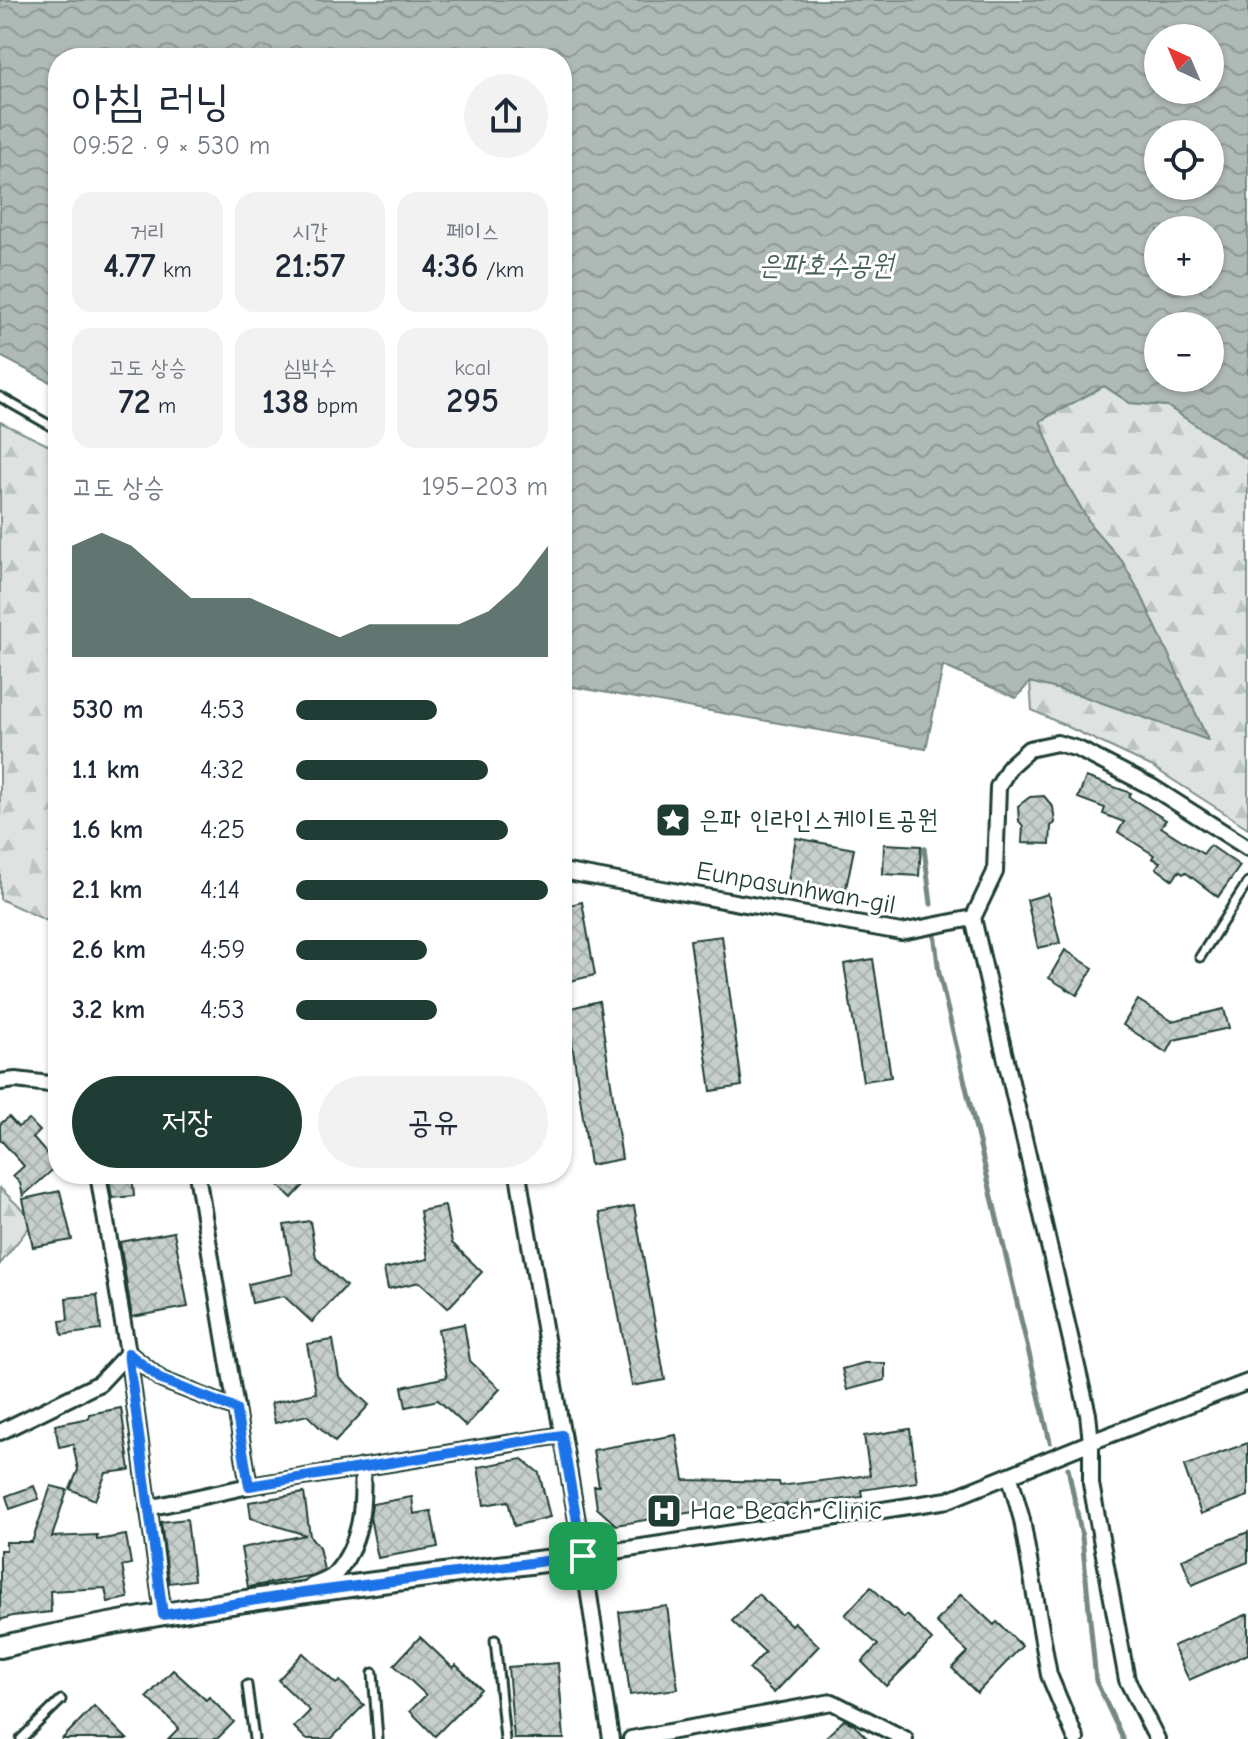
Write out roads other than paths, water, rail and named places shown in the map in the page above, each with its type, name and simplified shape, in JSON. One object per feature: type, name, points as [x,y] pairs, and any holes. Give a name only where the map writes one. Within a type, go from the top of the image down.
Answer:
[{"type":"street","points":[[1157,1739],[1127,1680],[1091,1484],[1088,1414],[973,918],[995,872],[998,787],[1010,766],[1029,749],[1057,743],[1078,749],[1152,787],[1248,848]]},
{"type":"street","name":"Eunpasunhwan-gil","points":[[572,873],[901,932],[973,918]]},
{"type":"street","points":[[0,1082],[16,1080],[48,1084]]},
{"type":"street","points":[[100,1184],[128,1353],[163,1615]]},
{"type":"street","points":[[199,1184],[249,1486]]},
{"type":"street","points":[[520,1184],[611,1739]]},
{"type":"street","points":[[128,1353],[162,1380],[236,1409]]},
{"type":"street","points":[[0,1432],[100,1383],[128,1353]]},
{"type":"street","points":[[0,1647],[90,1626],[295,1594],[583,1556],[948,1500],[1248,1382]]},
{"type":"street","points":[[148,1508],[249,1486],[562,1435]]},
{"type":"street","points":[[295,1594],[333,1576],[357,1537],[364,1502],[362,1467]]},
{"type":"street","points":[[1010,1477],[1022,1520],[1049,1675],[1076,1739]]},
{"type":"street","points":[[631,1739],[832,1702],[905,1739]]},
{"type":"lane","points":[[0,397],[48,424]]},
{"type":"lane","points":[[1200,957],[1248,882]]},
{"type":"lane","points":[[495,1640],[505,1739]]},
{"type":"lane","points":[[373,1673],[378,1739]]},
{"type":"lane","points":[[247,1685],[254,1739]]},
{"type":"lane","points":[[21,1739],[61,1700]]},
{"type":"water","name":"은파호수공원","points":[[0,0],[1248,0],[1248,460],[1167,406],[1130,403],[1104,386],[1040,421],[1059,470],[1092,527],[1122,561],[1142,597],[1208,740],[1080,695],[1030,682],[1016,698],[943,666],[926,749],[572,687],[572,48],[48,48],[48,381],[0,356]]},
{"type":"waterway","points":[[924,848],[931,904]]},
{"type":"waterway","points":[[934,932],[939,973],[1050,1442]]},
{"type":"waterway","points":[[1068,1468],[1082,1537],[1096,1681],[1123,1739]]},
{"type":"place","name":"은파 인라인스케이트공원","points":[[673,820]]},
{"type":"place","name":"Hae Beach Clinic","points":[[664,1511]]}]
